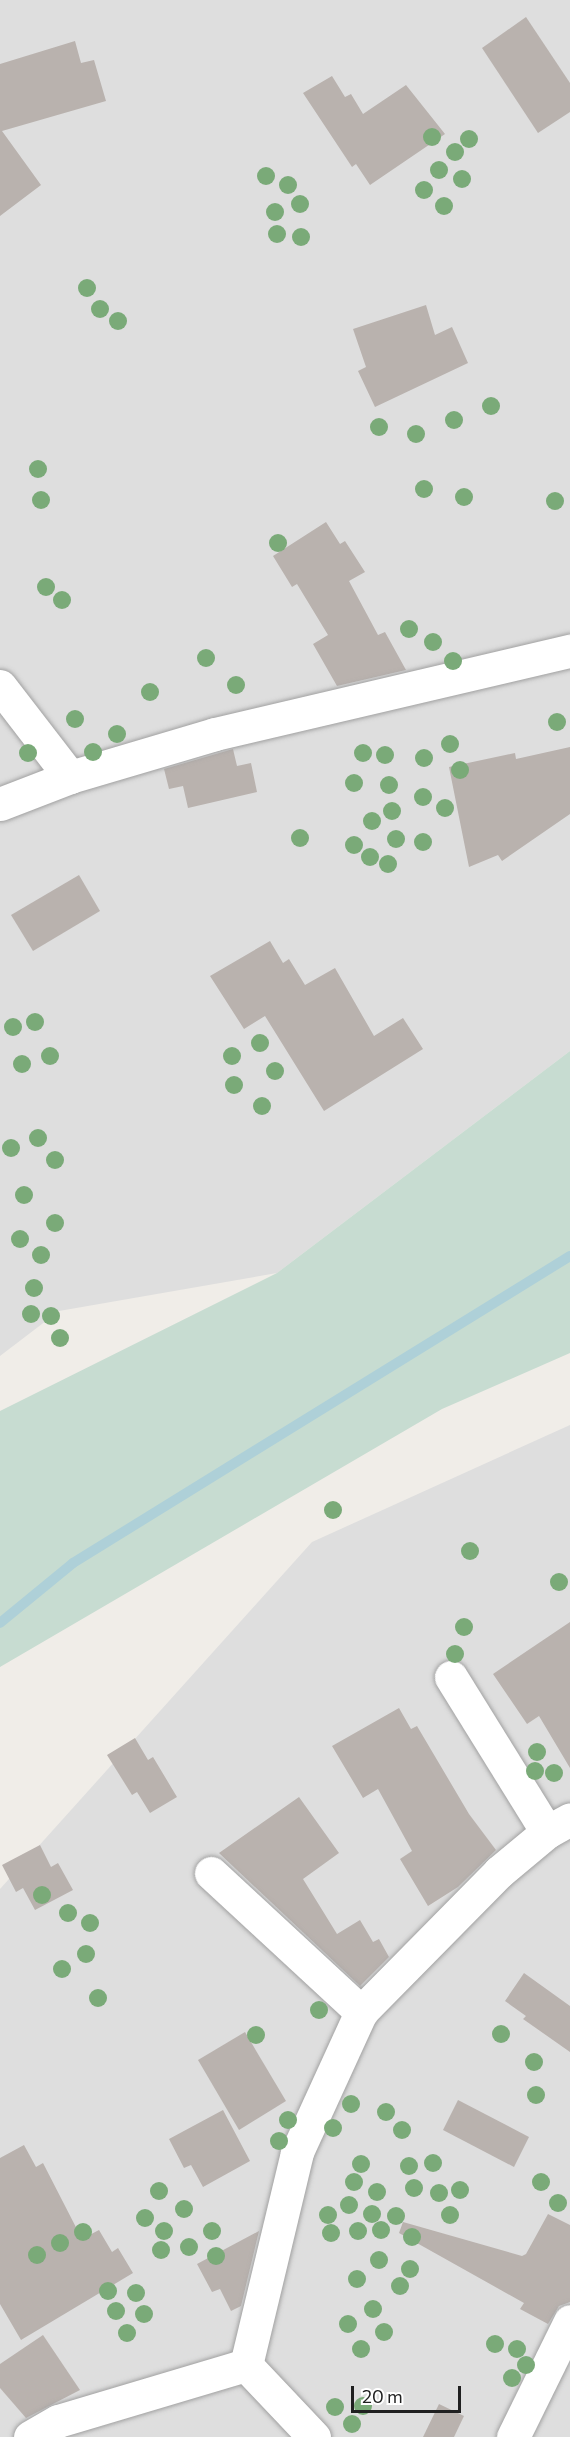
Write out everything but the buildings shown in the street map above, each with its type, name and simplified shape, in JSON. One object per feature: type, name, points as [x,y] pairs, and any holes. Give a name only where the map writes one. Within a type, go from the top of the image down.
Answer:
[{"type":"street","points":[[0,804],[70,777],[215,734],[570,651]]},
{"type":"street","points":[[0,686],[70,777]]},
{"type":"street","points":[[246,2364],[297,2152],[361,2012],[499,1872],[558,1826],[451,1677]]},
{"type":"street","points":[[212,1873],[361,2012]]},
{"type":"street","points":[[513,2437],[570,2321]]},
{"type":"street","points":[[30,2437],[58,2421],[246,2364]]},
{"type":"street","points":[[246,2364],[314,2437]]},
{"type":"shaded area","points":[[0,0],[570,0],[570,1051],[277,1273],[59,1311],[0,1356]]},
{"type":"shaded area","points":[[570,1425],[570,2437],[0,2437],[0,1889],[312,1542]]},
{"type":"green space","points":[[570,1051],[570,1353],[442,1409],[0,1667],[0,1411],[277,1273]]},
{"type":"waterway","points":[[0,1623],[73,1563],[570,1256]]}]
